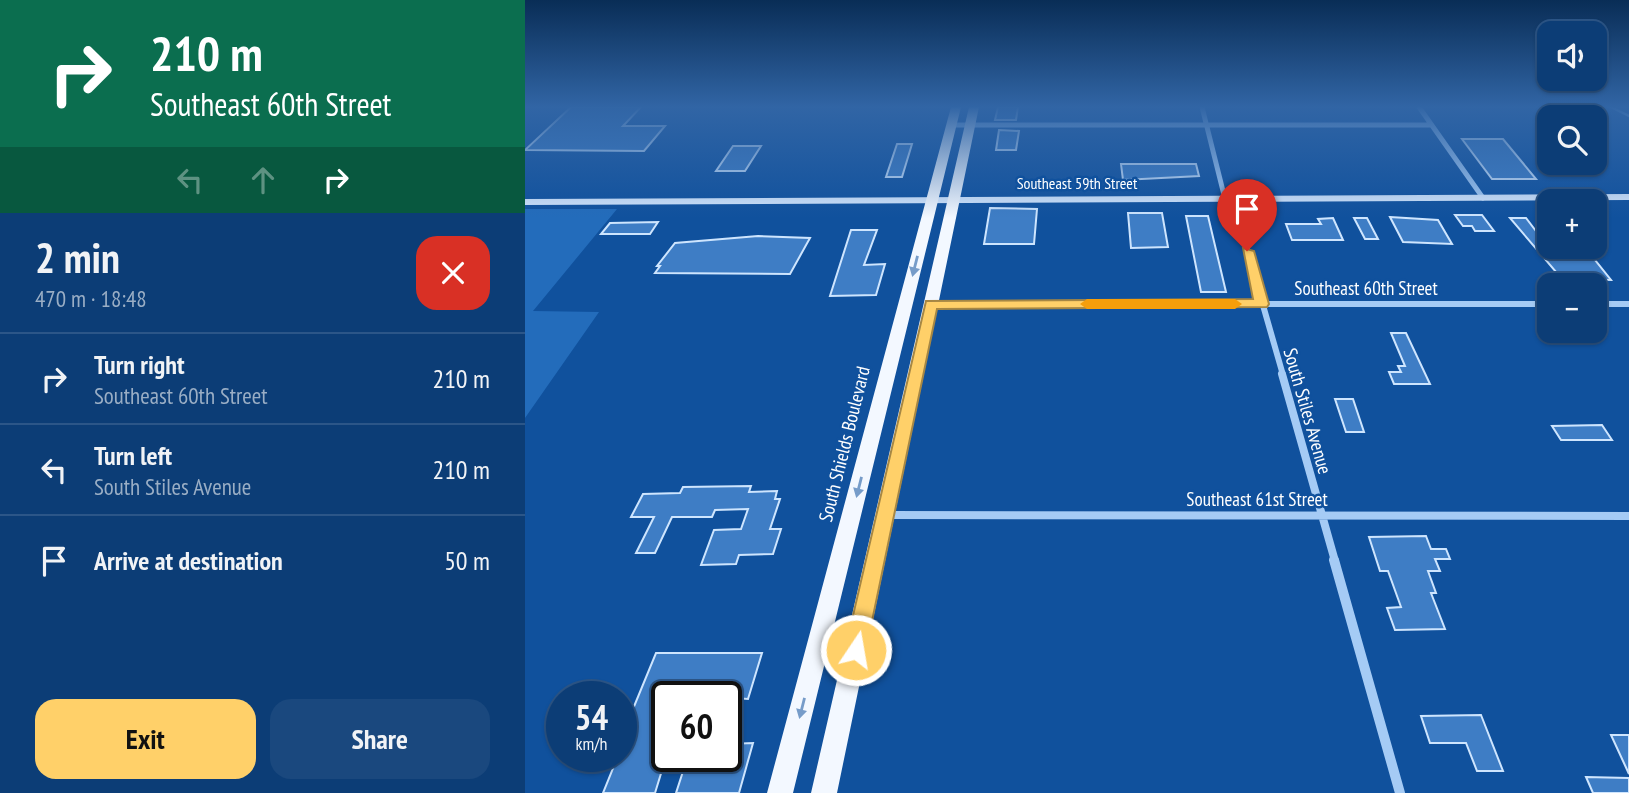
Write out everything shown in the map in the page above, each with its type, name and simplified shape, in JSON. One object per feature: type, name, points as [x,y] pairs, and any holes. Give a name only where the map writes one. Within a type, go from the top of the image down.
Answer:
[{"type":"main road","name":"South Shields Boulevard","points":[[781,793],[946,144]]},
{"type":"main road","points":[[824,793],[966,144]]},
{"type":"main road","name":"Southeast 59th Street","points":[[525,202],[1629,197]]},
{"type":"main road","points":[[876,421],[906,422]]},
{"type":"street","name":"South Stiles Avenue","points":[[1213,144],[1262,304],[1400,793]]},
{"type":"street","points":[[1445,144],[1483,198]]},
{"type":"street","name":"Southeast 60th Street","points":[[931,304],[1537,304]]},
{"type":"street","points":[[1607,304],[1629,304]]},
{"type":"street","name":"Southeast 61st Street","points":[[886,515],[1629,516]]},
{"type":"shaded area","points":[[525,209],[617,209],[533,311],[599,312],[525,418]]},
{"type":"building","points":[[531,144],[650,144],[644,151],[525,150]]},
{"type":"building","points":[[897,144],[912,144],[902,177],[886,177]]},
{"type":"building","points":[[997,144],[1017,144],[1016,150],[996,150]]},
{"type":"building","points":[[1466,144],[1507,144],[1536,179],[1492,179]]},
{"type":"building","points":[[733,146],[761,146],[745,171],[716,171]]},
{"type":"building","points":[[1121,164],[1196,164],[1199,176],[1123,180]]},
{"type":"building","points":[[990,208],[1037,209],[1034,244],[984,244]]},
{"type":"building","points":[[1128,213],[1162,213],[1168,247],[1131,248]]},
{"type":"building","points":[[1455,215],[1482,215],[1494,231],[1475,231],[1472,226],[1463,226]]},
{"type":"building","points":[[1186,216],[1208,216],[1226,292],[1201,292]]},
{"type":"building","points":[[1390,217],[1438,220],[1452,244],[1403,242]]},
{"type":"building","points":[[1333,218],[1343,240],[1292,240],[1286,224],[1321,224],[1318,219]]},
{"type":"building","points":[[1354,218],[1367,218],[1378,239],[1365,239]]},
{"type":"building","points":[[1510,218],[1526,218],[1537,232],[1537,250]]},
{"type":"building","points":[[658,222],[650,234],[601,234],[610,223]]},
{"type":"building","points":[[851,230],[877,230],[864,265],[885,264],[876,295],[830,296]]},
{"type":"building","points":[[758,236],[810,238],[790,274],[655,273],[660,266],[657,266],[675,243]]},
{"type":"building","points":[[1545,259],[1594,259],[1605,273],[1557,273]]},
{"type":"building","points":[[1391,333],[1406,333],[1430,384],[1394,384],[1389,372],[1401,372],[1398,366],[1405,366]]},
{"type":"building","points":[[1335,399],[1353,399],[1364,432],[1346,432]]},
{"type":"building","points":[[1602,425],[1612,440],[1561,440],[1552,426]]},
{"type":"building","points":[[751,486],[749,492],[777,491],[775,499],[780,499],[770,529],[781,529],[773,554],[739,555],[736,564],[701,565],[714,530],[741,529],[748,509],[715,510],[712,517],[672,517],[655,553],[636,553],[654,517],[631,517],[643,494],[680,493],[683,487]]},
{"type":"building","points":[[1426,536],[1431,549],[1446,549],[1450,559],[1435,559],[1440,571],[1428,571],[1436,593],[1431,593],[1445,629],[1395,630],[1387,608],[1401,607],[1388,571],[1380,571],[1369,537]]},
{"type":"building","points":[[656,653],[762,653],[748,699],[742,699],[742,681],[651,681],[651,772],[661,772],[655,793],[603,793],[612,772],[637,772],[637,699]]},
{"type":"building","points":[[1481,715],[1503,771],[1477,771],[1466,743],[1430,743],[1421,716]]},
{"type":"building","points":[[1611,735],[1629,735],[1629,774]]},
{"type":"building","points":[[742,743],[753,743],[739,793],[676,793],[683,772],[742,772]]},
{"type":"building","points":[[1586,777],[1629,778],[1629,793],[1593,793]]},
{"type":"slow traffic","points":[[1087,304],[1235,304]]},
{"type":"route","points":[[856,650],[931,304],[1262,304],[1247,251]]}]
